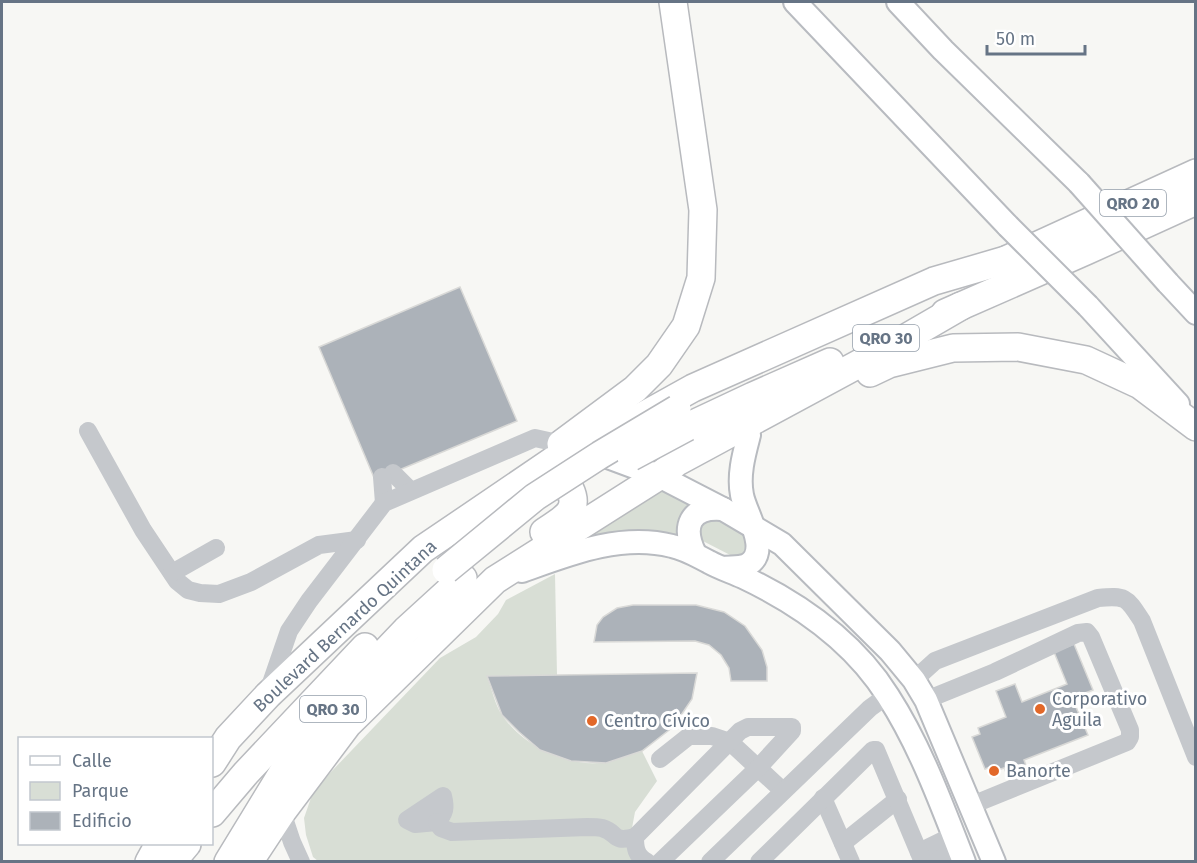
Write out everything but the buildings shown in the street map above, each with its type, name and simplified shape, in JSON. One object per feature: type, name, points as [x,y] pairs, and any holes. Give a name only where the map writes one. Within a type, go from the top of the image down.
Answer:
[{"type":"highway","points":[[567,451],[659,365],[686,326],[701,278],[703,210],[674,2]]},
{"type":"highway","name":"QRO 20","points":[[1078,242],[1196,173]]},
{"type":"highway","name":"QRO 20","points":[[1078,242],[1196,201]]},
{"type":"highway","name":"QRO 30","points":[[682,418],[696,398],[1006,260],[1078,242]]},
{"type":"highway","name":"QRO 30","points":[[213,812],[246,773],[382,630],[454,574],[682,418],[753,396],[961,306],[1078,242]]},
{"type":"highway","points":[[567,451],[704,383],[934,281],[1006,260]]},
{"type":"highway","points":[[659,476],[677,462],[892,346],[961,306]]},
{"type":"highway","points":[[659,476],[692,464],[827,393],[889,364],[953,348],[1018,347],[1086,360],[1140,385],[1196,425]]},
{"type":"highway","name":"Boulevard Bernardo Quintana","points":[[213,761],[228,738],[267,695],[423,549],[567,451]]},
{"type":"highway","name":"QRO 30","points":[[249,861],[282,812],[348,724],[495,580],[659,476]]},
{"type":"highway","points":[[348,724],[351,702],[486,571],[568,515],[573,507],[570,489],[562,485],[547,483],[501,495]]},
{"type":"highway","name":"QRO 30","points":[[228,861],[294,754],[454,574]]},
{"type":"highway","points":[[149,861],[158,845]]},
{"type":"highway","points":[[172,861],[185,845]]},
{"type":"main road","points":[[795,2],[1008,226],[1088,306],[1196,425]]},
{"type":"main road","points":[[898,2],[951,59],[1080,183],[1196,313]]},
{"type":"main road","points":[[723,568],[746,565],[752,561],[758,548],[742,495],[741,468],[749,435]]},
{"type":"main road","points":[[567,451],[659,476],[723,509],[782,544],[890,651],[914,680],[926,700],[994,861]]},
{"type":"main road","points":[[696,554],[688,540],[691,520],[702,510],[723,509]]},
{"type":"main road","points":[[495,580],[554,559],[604,545],[662,544],[696,554],[771,590],[804,610],[833,633],[867,668],[888,695],[905,725],[959,848]]},
{"type":"street","points":[[88,431],[143,530],[177,581],[188,590],[219,594],[251,582],[319,545],[357,540]]},
{"type":"street","points":[[267,695],[289,631],[384,503],[535,438],[567,451]]},
{"type":"street","points":[[384,503],[387,475],[410,490]]},
{"type":"street","points":[[172,573],[216,548]]},
{"type":"street","points":[[914,680],[935,661],[960,650],[1098,598],[1116,596],[1129,600],[1142,621],[1196,757]]},
{"type":"street","points":[[926,700],[995,672],[1078,633],[1087,632],[1091,637],[1130,730],[1127,742],[972,806]]},
{"type":"street","points":[[710,861],[870,708],[888,695]]},
{"type":"street","points":[[437,822],[441,828],[452,832],[587,827],[605,829],[617,839],[625,840],[635,837],[721,743],[748,727],[792,727],[792,731],[753,772],[660,861]]},
{"type":"street","points":[[660,759],[689,736],[721,743],[778,795]]},
{"type":"street","points":[[759,861],[876,750],[926,858],[959,848]]},
{"type":"street","points":[[823,798],[851,861]]},
{"type":"street","points":[[843,843],[898,800]]},
{"type":"street","points":[[282,812],[301,861]]},
{"type":"street","points":[[635,837],[635,849],[641,859],[647,861]]},
{"type":"green space","points":[[666,486],[752,529],[753,554],[736,558],[697,538],[646,531],[599,535],[555,547]]},
{"type":"green space","points":[[555,574],[557,675],[487,677],[502,715],[522,736],[548,753],[578,762],[592,763],[611,761],[642,751],[657,781],[635,812],[629,844],[632,861],[318,861],[313,857],[306,835],[304,818],[312,795],[330,773],[440,658],[476,637],[498,614],[506,600]]},
{"type":"place","name":"Corporativo Aguila","points":[[1040,709]]},
{"type":"place","name":"Centro Cívico","points":[[592,721]]},
{"type":"place","name":"Banorte","points":[[994,771]]}]
